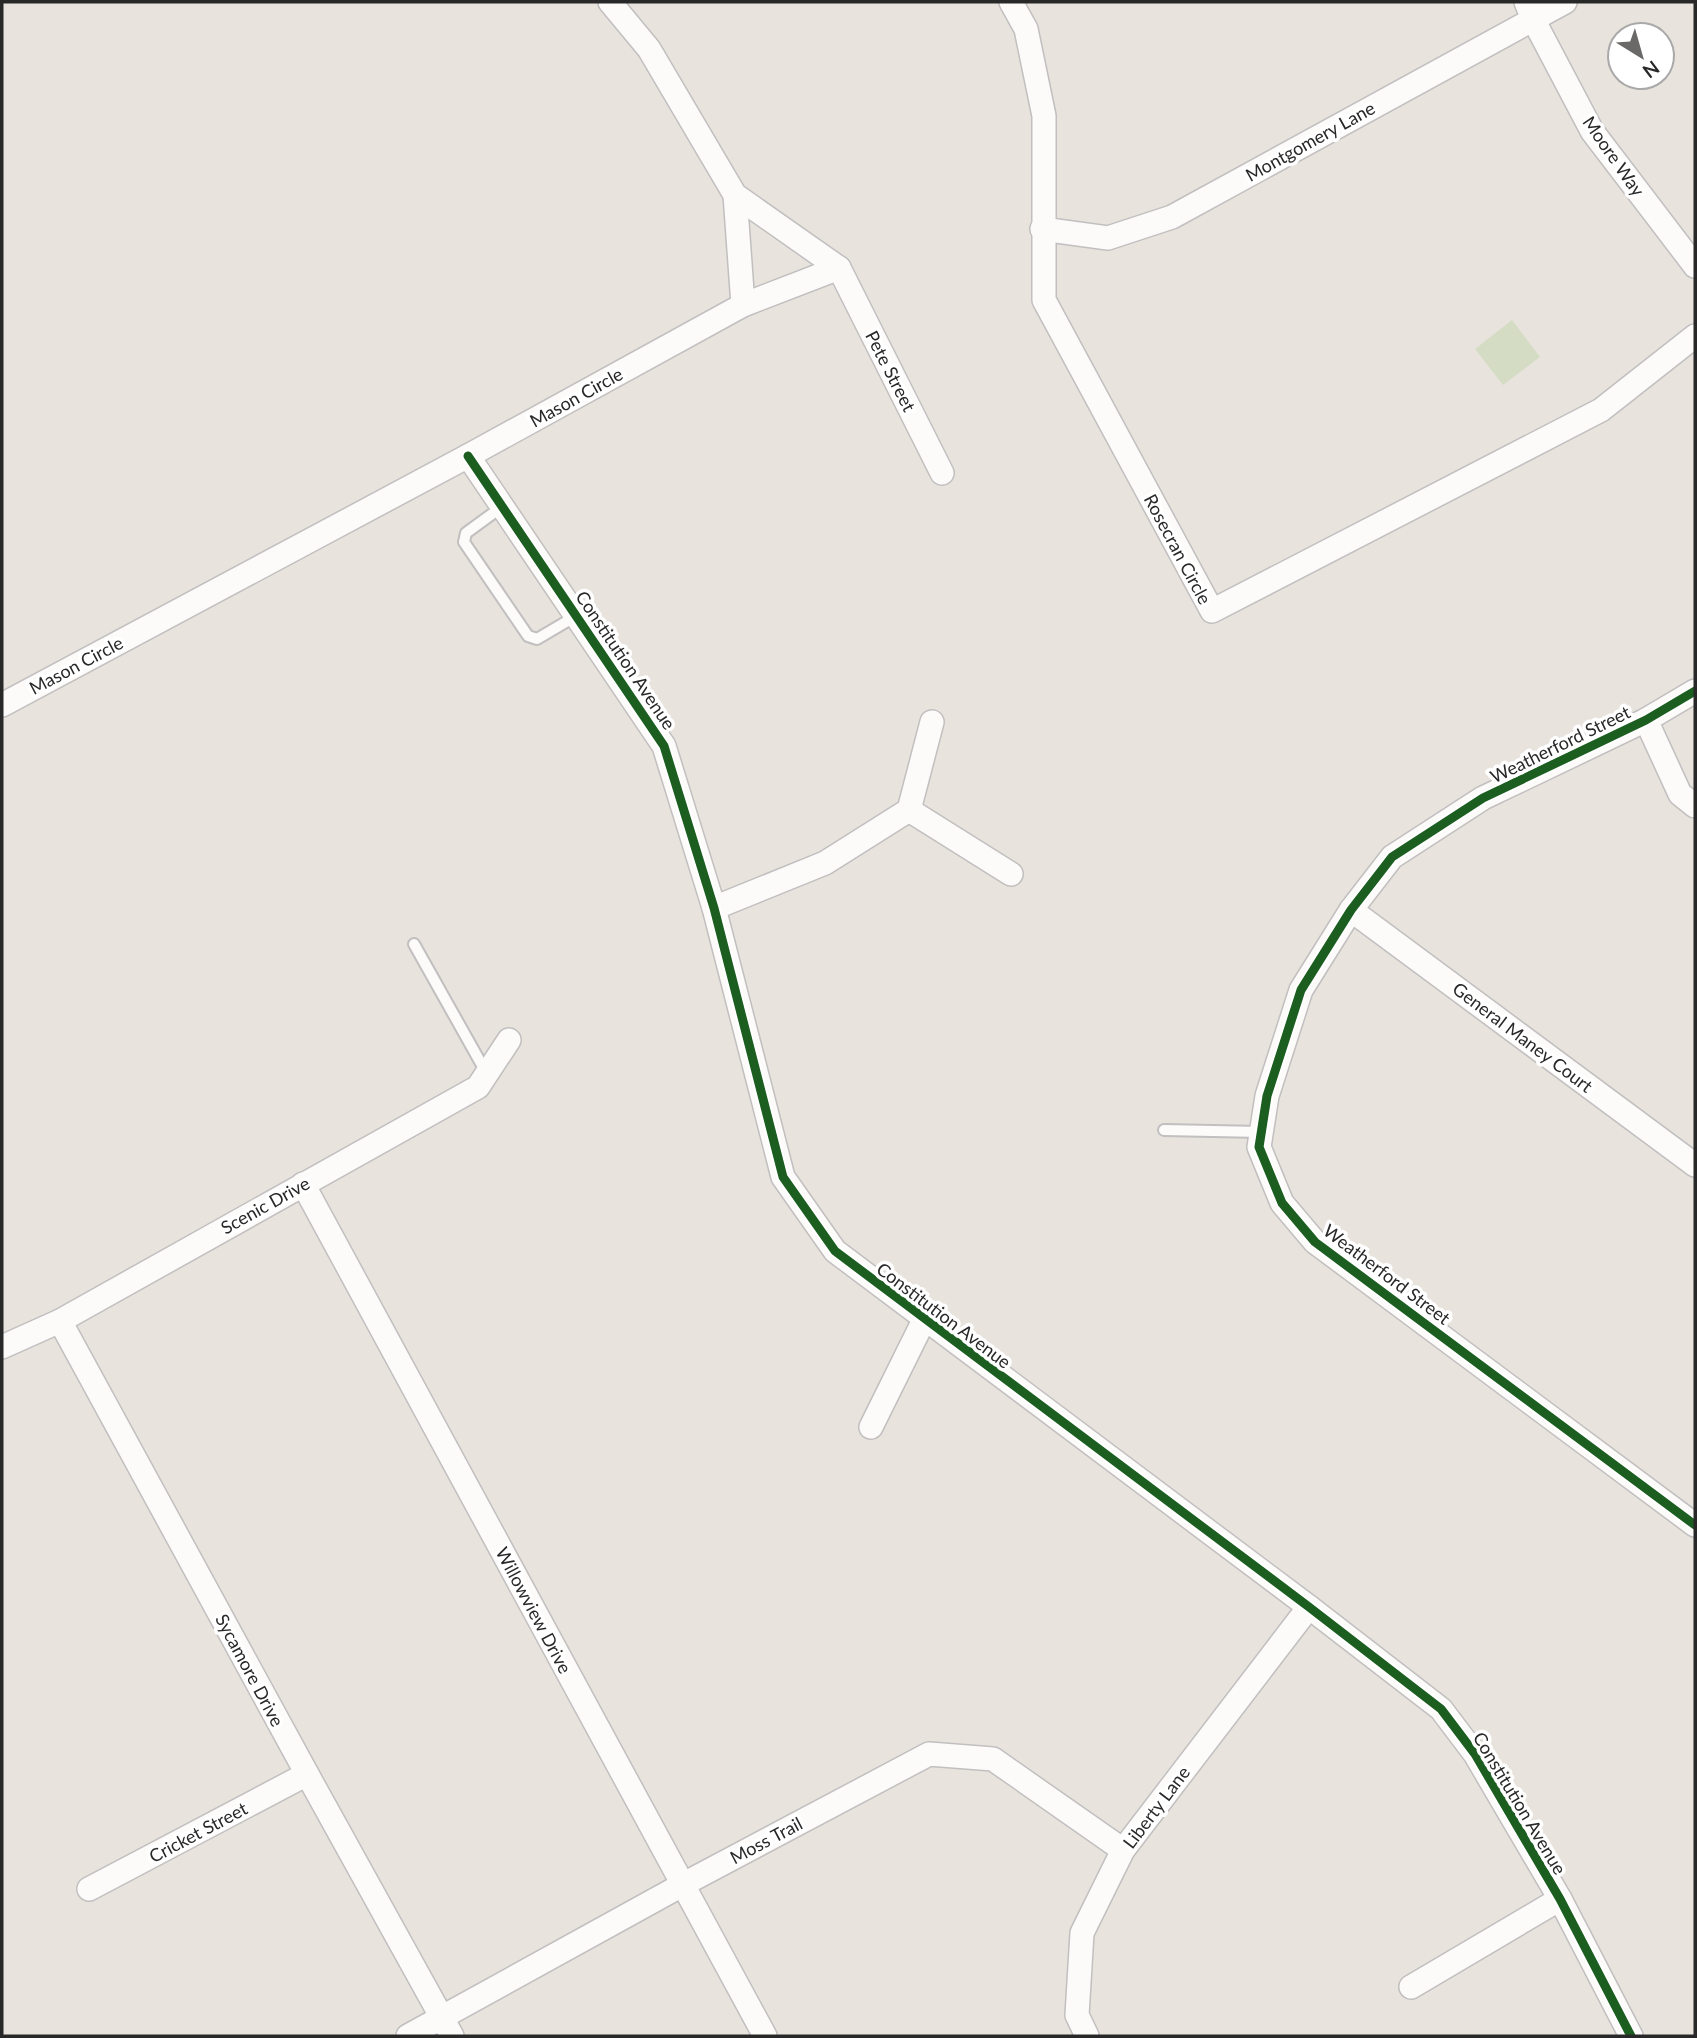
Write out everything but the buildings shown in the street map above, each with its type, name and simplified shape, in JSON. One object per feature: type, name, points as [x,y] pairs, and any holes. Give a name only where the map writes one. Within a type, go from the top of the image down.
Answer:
[{"type":"street","points":[[610,2],[649,49],[735,195],[839,268]]},
{"type":"street","name":"Rosecran Circle","points":[[1011,2],[1026,29],[1044,116],[1044,300],[1212,611],[1601,410],[1695,335]]},
{"type":"street","name":"Montgomery Lane","points":[[1042,229],[1108,238],[1172,217],[1529,10],[1565,2]]},
{"type":"street","name":"Moore Way","points":[[1529,10],[1592,131],[1695,266]]},
{"type":"street","points":[[735,195],[743,304]]},
{"type":"street","name":"Mason Circle","points":[[2,705],[468,456],[743,304],[839,268]]},
{"type":"street","name":"Pete Street","points":[[839,268],[942,473]]},
{"type":"street","name":"Constitution Avenue","points":[[468,456],[664,746],[714,908],[783,1177],[835,1251],[1441,1709],[1475,1754],[1560,1899],[1631,2036]]},
{"type":"street","name":"Weatherford Street","points":[[1695,691],[1646,720],[1483,798],[1392,857],[1351,910],[1301,990],[1267,1096],[1259,1147],[1282,1203],[1315,1242],[1695,1525]]},
{"type":"street","points":[[1646,720],[1680,794],[1695,806]]},
{"type":"street","points":[[714,908],[825,863],[909,810],[932,722]]},
{"type":"street","points":[[909,810],[1011,874]]},
{"type":"street","name":"General Maney Court","points":[[1351,910],[1695,1165]]},
{"type":"street","name":"Scenic Drive","points":[[2,1347],[61,1321],[478,1087],[509,1040]]},
{"type":"street","name":"Willowview Drive","points":[[303,1184],[765,2036]]},
{"type":"street","points":[[870,1427],[924,1320]]},
{"type":"street","name":"Sycamore Drive","points":[[61,1321],[447,2027]]},
{"type":"street","name":"Liberty Lane","points":[[1087,2036],[1077,2015],[1082,1933],[1123,1850],[1309,1607]]},
{"type":"street","name":"Moss Trail","points":[[408,2036],[447,2027],[682,1885],[929,1754],[993,1759],[1123,1850]]},
{"type":"street","name":"Cricket Street","points":[[89,1889],[307,1774]]},
{"type":"street","points":[[1411,1987],[1560,1899]]},
{"type":"lane","points":[[503,506],[466,533],[464,542],[528,636],[537,639],[576,616]]},
{"type":"lane","points":[[414,944],[487,1074]]},
{"type":"lane","points":[[1164,1130],[1261,1132]]},
{"type":"green space","points":[[1512,320],[1540,357],[1503,385],[1475,349]]},
{"type":"cycle path","points":[[468,456],[664,746],[714,908],[783,1177],[835,1251],[1441,1709],[1475,1754],[1560,1899],[1631,2036]]},
{"type":"cycle path","points":[[1695,691],[1646,720],[1483,798],[1392,857],[1351,910],[1301,990],[1267,1096],[1259,1147],[1282,1203],[1315,1242],[1695,1525]]}]
